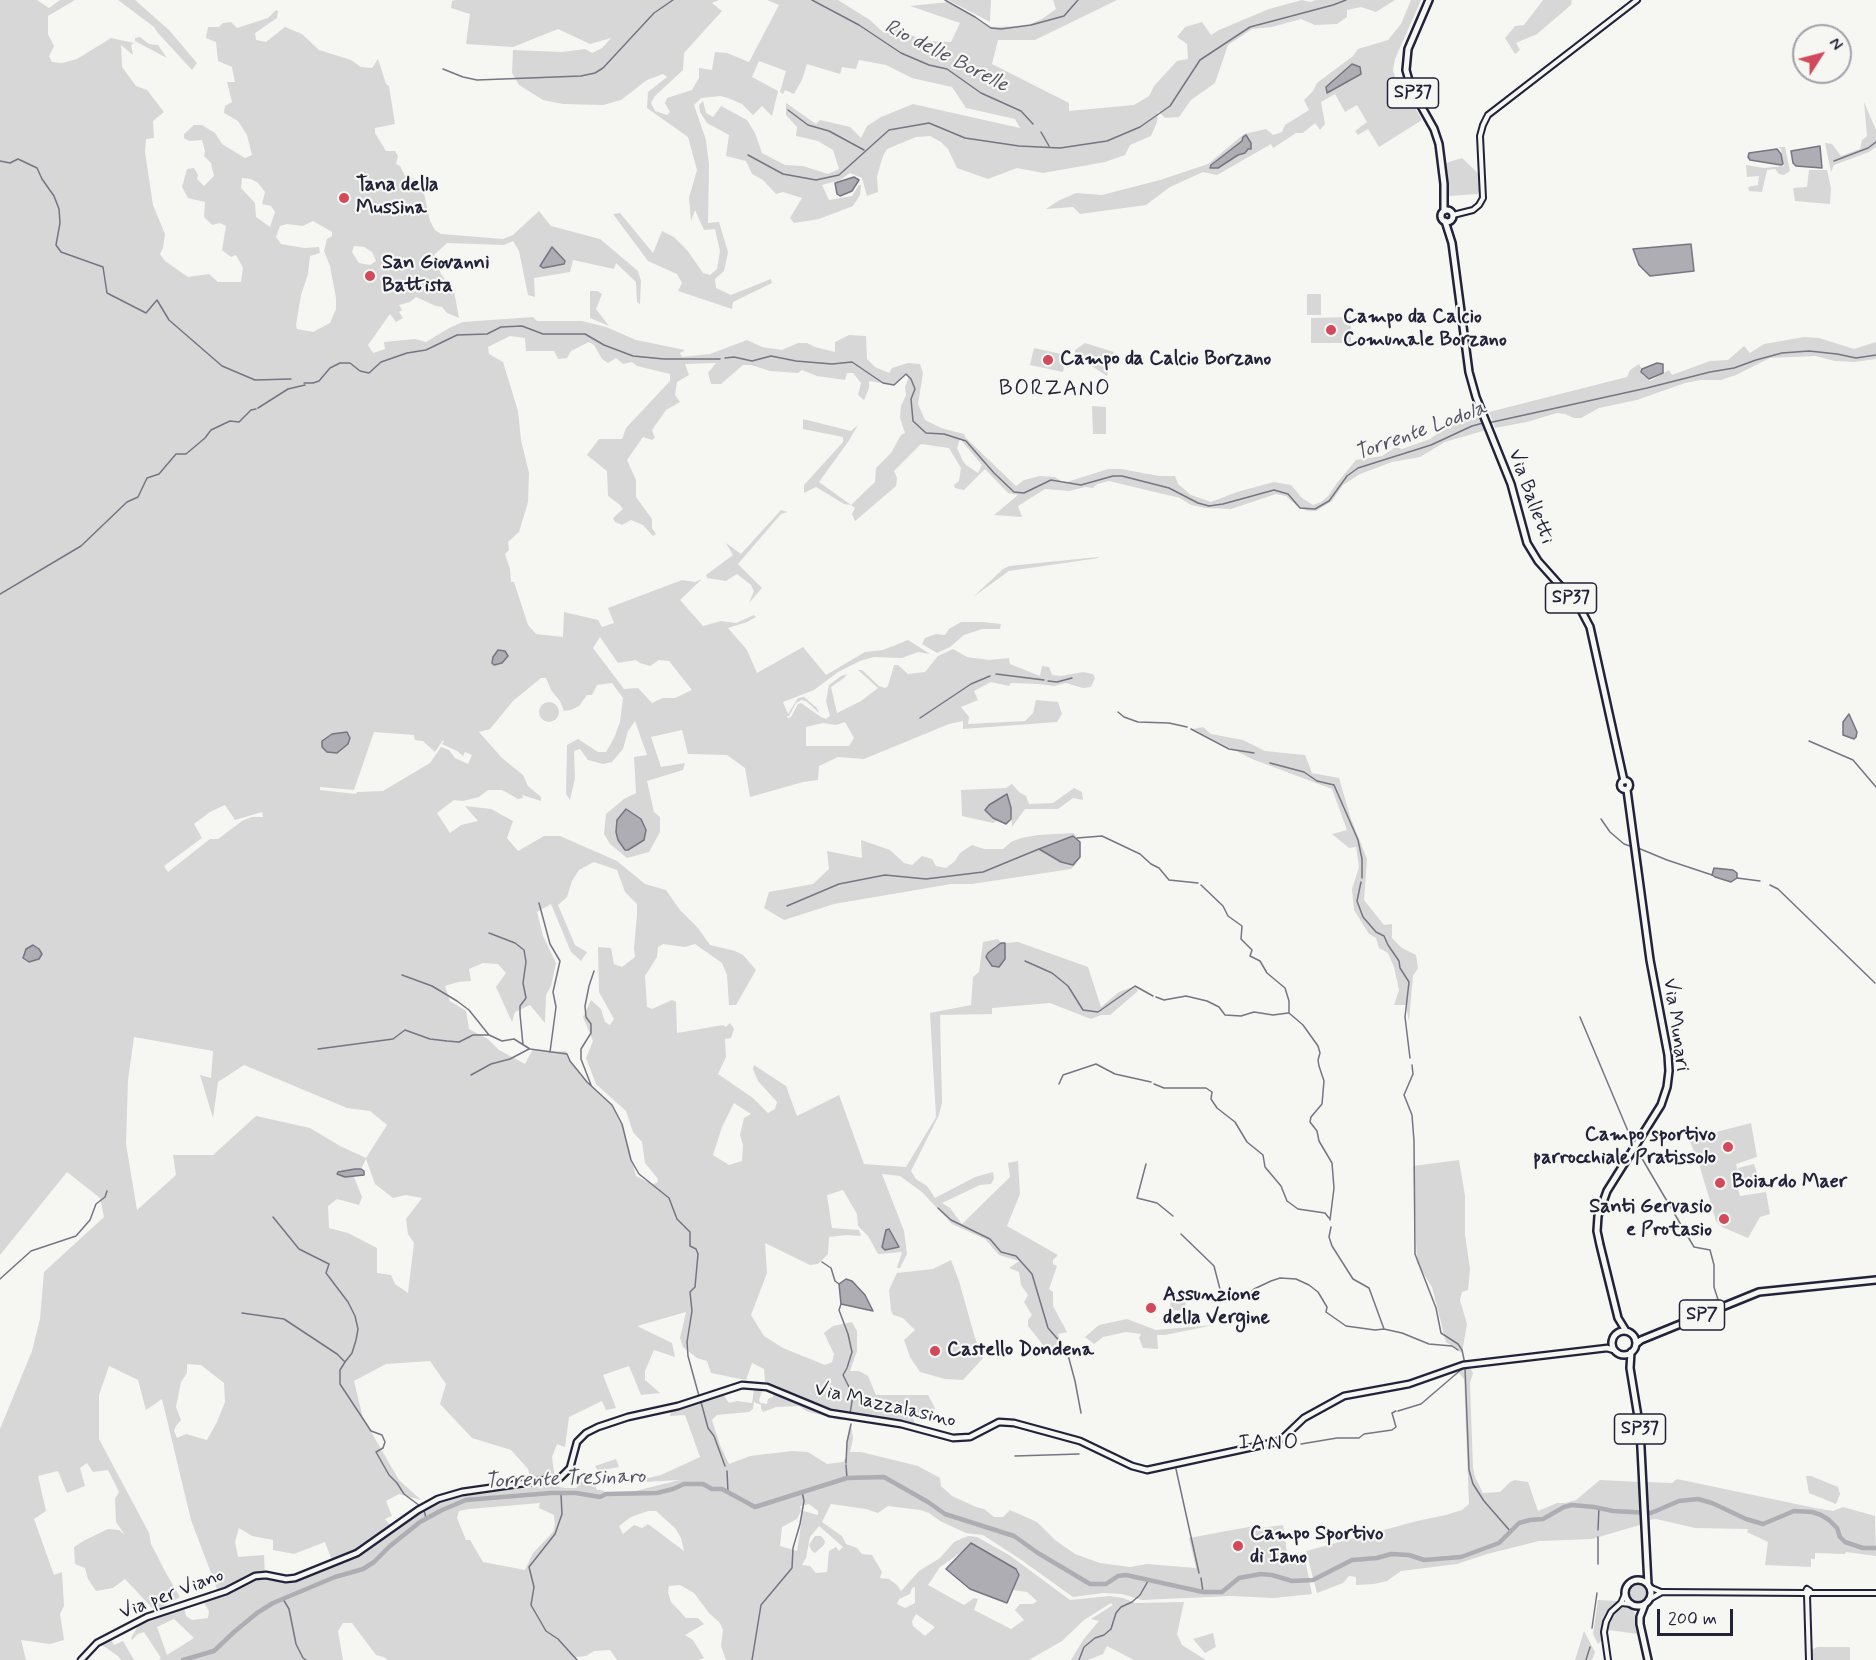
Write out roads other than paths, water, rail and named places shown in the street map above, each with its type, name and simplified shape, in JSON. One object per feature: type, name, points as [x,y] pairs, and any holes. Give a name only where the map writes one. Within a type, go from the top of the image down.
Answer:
[{"type":"main road","name":"SP37","points":[[1429,0],[1408,49],[1406,70],[1413,93],[1436,135],[1444,184],[1444,211]]},
{"type":"main road","points":[[1444,184],[1450,217]]},
{"type":"main road","points":[[1444,211],[1450,217]]},
{"type":"main road","points":[[1444,211],[1442,215],[1450,217]]},
{"type":"main road","name":"Via Balletti","points":[[1450,217],[1469,372],[1476,398],[1510,484],[1527,543],[1538,561],[1580,608],[1588,623],[1624,781]]},
{"type":"main road","name":"Via Munari","points":[[1624,781],[1630,784],[1626,790],[1650,960],[1669,1065],[1668,1083],[1662,1102],[1606,1193],[1598,1222],[1600,1245],[1618,1318],[1626,1331]]},
{"type":"main road","name":"SP7","points":[[1635,1344],[1759,1292],[1876,1280]]},
{"type":"main road","name":"Via Munari","points":[[1616,1333],[1618,1318]]},
{"type":"main road","points":[[1602,1349],[1612,1341],[1616,1333],[1626,1331],[1634,1336],[1645,1338]]},
{"type":"main road","points":[[1612,1341],[1614,1350],[1622,1354],[1630,1352],[1635,1344],[1634,1336]]},
{"type":"main road","name":"Via Mazzalasino","points":[[246,1580],[261,1575],[295,1578],[357,1553],[369,1547],[418,1510],[438,1499],[462,1492],[557,1480],[570,1468],[577,1442],[586,1433],[628,1416],[671,1408],[747,1384],[774,1389],[816,1409],[830,1413],[901,1424],[953,1438],[970,1437],[999,1422],[1014,1423],[1084,1442],[1132,1466],[1147,1470],[1276,1442],[1304,1418],[1344,1396],[1410,1384],[1466,1365],[1602,1349],[1614,1350]]},
{"type":"main road","name":"SP37","points":[[1630,1352],[1630,1368],[1640,1429],[1649,1586]]},
{"type":"main road","name":"SP37","points":[[1622,1354],[1630,1368]]},
{"type":"main road","points":[[1646,1565],[1643,1574],[1627,1585],[1623,1599],[1640,1605],[1647,1601]]},
{"type":"main road","name":"Via per Viano","points":[[81,1660],[97,1643],[140,1620],[226,1591],[246,1580]]},
{"type":"main road","points":[[1635,1580],[1644,1581],[1651,1592],[1640,1617],[1641,1635],[1648,1660]]},
{"type":"main road","points":[[1632,1604],[1640,1617]]},
{"type":"street","points":[[1450,217],[1473,210],[1483,198],[1480,136],[1488,116],[1637,0]]},
{"type":"street","points":[[1649,1586],[1662,1592]]},
{"type":"street","points":[[1647,1601],[1662,1592],[1876,1593]]},
{"type":"street","points":[[1808,1593],[1809,1660]]},
{"type":"street","points":[[1608,1660],[1606,1622],[1611,1612],[1623,1599]]},
{"type":"waterway","name":"Rio delle Borelle","points":[[443,69],[477,80],[581,76],[595,73],[603,68],[654,13],[673,0]]},
{"type":"waterway","name":"Rio delle Borelle","points":[[812,0],[859,25],[901,53],[929,65],[947,69],[981,93],[1021,111],[1033,124]]},
{"type":"waterway","points":[[945,0],[991,28],[1001,29],[1031,25],[1064,16],[1078,0]]},
{"type":"waterway","points":[[748,155],[783,174],[816,180],[839,175],[889,130],[929,123],[965,138],[1019,146],[1060,148],[1107,141],[1140,127],[1170,106],[1200,60],[1250,27],[1346,0]]},
{"type":"waterway","name":"Rio delle Borelle","points":[[788,110],[808,125],[829,131],[864,150]]},
{"type":"waterway","name":"Rio delle Borelle","points":[[1041,132],[1049,146]]},
{"type":"waterway","points":[[1834,161],[1868,148],[1876,142]]},
{"type":"waterway","name":"Torrente Lodola","points":[[0,161],[10,163],[18,159],[37,168],[59,209],[60,223],[56,245],[61,252],[103,267],[107,293],[146,313],[157,300],[169,320],[222,366],[255,380],[291,379]]},
{"type":"waterway","name":"Torrente Lodola","points":[[304,383],[319,381],[330,368],[340,363],[350,363],[360,371],[369,373],[381,362],[407,353],[426,350],[457,335],[487,334],[501,327],[522,326],[543,334],[585,334],[604,345],[633,356],[664,359],[720,359]]},
{"type":"waterway","name":"Torrente Lodola","points":[[1488,423],[1734,368],[1782,353],[1809,351],[1856,358],[1876,355]]},
{"type":"waterway","name":"Torrente Lodola","points":[[725,358],[734,357],[752,361],[771,356],[832,364],[852,362],[883,383],[894,385],[906,374],[915,389],[911,399],[913,421],[926,433],[944,434],[966,441],[1014,492],[1024,493],[1051,480],[1081,485],[1113,476],[1122,476],[1169,488],[1209,506],[1274,490],[1288,494],[1300,508],[1315,509],[1329,501],[1347,476],[1358,468],[1431,445],[1483,423]]},
{"type":"waterway","points":[[258,408],[288,389],[305,385]]},
{"type":"waterway","points":[[0,594],[81,546],[127,502],[138,497],[147,478],[159,474],[176,454],[186,454],[211,430],[230,421],[239,422],[251,410],[256,409]]},
{"type":"waterway","points":[[996,674],[1044,680]]},
{"type":"waterway","points":[[920,718],[971,684],[990,676]]},
{"type":"waterway","points":[[1048,681],[1057,682],[1072,678]]},
{"type":"waterway","points":[[1118,712],[1138,722],[1169,723],[1187,727]]},
{"type":"waterway","points":[[1191,729],[1229,749],[1254,753]]},
{"type":"waterway","points":[[1809,741],[1853,760],[1876,787]]},
{"type":"waterway","points":[[1270,763],[1304,772],[1317,781],[1334,785],[1358,840],[1362,859],[1362,878]]},
{"type":"waterway","points":[[1601,819],[1610,832],[1624,844],[1633,847]]},
{"type":"waterway","points":[[1077,838],[1102,836],[1140,854],[1159,868],[1169,880],[1198,883]]},
{"type":"waterway","points":[[1638,848],[1712,875]]},
{"type":"waterway","points":[[787,906],[839,884],[885,875],[926,879],[983,872],[1039,849]]},
{"type":"waterway","points":[[1737,878],[1760,881]]},
{"type":"waterway","points":[[1361,882],[1357,901],[1363,917],[1376,932],[1384,936],[1409,982],[1405,1017],[1410,1058]]},
{"type":"waterway","points":[[1201,885],[1223,906],[1228,916],[1242,926],[1241,939],[1252,950],[1250,956],[1260,961],[1267,973],[1285,988],[1289,1001],[1289,1013],[1303,1025],[1318,1046],[1319,1066],[1324,1081],[1322,1104],[1311,1117],[1310,1122],[1317,1131],[1319,1141],[1332,1163],[1334,1188],[1330,1220]]},
{"type":"waterway","points":[[1770,885],[1778,889],[1875,983]]},
{"type":"waterway","points":[[539,903],[550,944],[560,961],[553,992],[556,1007],[550,1052]]},
{"type":"waterway","points":[[489,933],[515,943],[524,950],[526,962],[523,983],[526,998],[520,1006],[523,1045]]},
{"type":"waterway","points":[[1025,961],[1052,973],[1068,986],[1083,1010],[1098,1012],[1135,986],[1153,996]]},
{"type":"waterway","points":[[591,1085],[581,1059],[581,1049],[591,1033],[591,1024],[586,1017],[585,1006],[594,971]]},
{"type":"waterway","points":[[402,975],[432,986],[457,1001],[469,1010],[489,1035],[502,1041],[514,1039],[530,1049],[567,1054],[587,1082],[612,1105],[622,1124],[631,1160],[639,1174],[669,1198],[677,1219],[690,1232],[690,1246],[696,1249],[698,1254],[695,1287],[690,1292],[692,1311],[687,1342],[688,1356],[699,1396]]},
{"type":"waterway","points":[[1156,997],[1164,1000],[1186,996],[1207,1001],[1219,1007],[1225,1015],[1241,1016],[1254,1012],[1273,1015],[1288,1013]]},
{"type":"waterway","points":[[1580,1017],[1633,1143]]},
{"type":"waterway","points":[[318,1049],[393,1039],[405,1030],[430,1039],[459,1042],[473,1035],[489,1035]]},
{"type":"waterway","points":[[471,1075],[491,1064],[510,1059],[529,1049]]},
{"type":"waterway","points":[[1059,1084],[1063,1075],[1096,1064],[1115,1074],[1151,1082]]},
{"type":"waterway","points":[[1412,1065],[1413,1074],[1404,1095],[1412,1115],[1414,1141],[1415,1254],[1436,1308],[1441,1333],[1458,1344],[1465,1364]]},
{"type":"waterway","points":[[1154,1084],[1164,1088],[1206,1088],[1212,1092],[1211,1099],[1217,1108],[1235,1122],[1247,1142],[1263,1155],[1265,1167],[1281,1186],[1287,1201],[1298,1209],[1325,1213],[1329,1218]]},
{"type":"waterway","points":[[1637,1150],[1694,1247],[1710,1250],[1714,1265],[1714,1287],[1720,1306]]},
{"type":"waterway","points":[[1146,1164],[1137,1198],[1157,1203],[1173,1216]]},
{"type":"waterway","points":[[0,1279],[31,1251],[76,1236],[90,1220],[96,1204],[105,1197],[107,1191]]},
{"type":"waterway","points":[[938,1208],[951,1220],[990,1239],[1001,1252],[1016,1256],[1032,1274],[1048,1328],[1062,1344],[1066,1353]]},
{"type":"waterway","points":[[273,1217],[299,1249],[329,1264],[326,1273],[348,1302],[355,1316],[358,1329],[356,1340],[352,1353],[345,1362]]},
{"type":"waterway","points":[[1331,1227],[1329,1237],[1332,1246],[1353,1279],[1369,1288],[1384,1329],[1402,1333],[1429,1344],[1452,1346],[1458,1350]]},
{"type":"waterway","points":[[1181,1234],[1214,1266],[1221,1293],[1226,1296],[1244,1295]]},
{"type":"waterway","points":[[822,1262],[831,1268],[835,1281],[839,1284]]},
{"type":"waterway","points":[[1248,1295],[1254,1289],[1271,1281],[1280,1278],[1296,1279],[1318,1292],[1327,1307],[1326,1312],[1346,1326],[1384,1329]]},
{"type":"waterway","points":[[841,1304],[839,1310],[852,1352],[843,1375],[853,1395],[850,1414]]},
{"type":"waterway","points":[[242,1313],[284,1319],[337,1354],[345,1362],[340,1370],[340,1384],[371,1431],[382,1435],[385,1442],[383,1448],[376,1452],[389,1475],[404,1494],[420,1506]]},
{"type":"waterway","points":[[1068,1355],[1081,1413]]},
{"type":"waterway","points":[[1398,1411],[1421,1404],[1463,1368]]},
{"type":"waterway","points":[[1465,1368],[1469,1470],[1473,1484],[1484,1501],[1511,1532]]},
{"type":"waterway","points":[[701,1402],[708,1428],[714,1436],[725,1466]]},
{"type":"waterway","points":[[1301,1444],[1337,1438],[1359,1438],[1364,1434],[1392,1430],[1396,1427],[1392,1413],[1396,1411]]},
{"type":"waterway","points":[[846,1463],[851,1424]]},
{"type":"waterway","points":[[1015,1456],[1079,1454]]},
{"type":"waterway","points":[[846,1465],[847,1478]]},
{"type":"waterway","points":[[1176,1469],[1199,1573]]},
{"type":"waterway","points":[[727,1471],[728,1492]]},
{"type":"waterway","name":"Torrente Tresinaro","points":[[183,1660],[214,1651],[257,1613],[273,1603],[335,1577],[363,1569],[420,1522],[466,1500],[551,1493],[576,1493],[600,1497],[606,1494],[657,1493],[684,1484],[703,1484],[712,1489],[722,1489],[755,1507],[847,1478],[884,1477],[945,1514],[1014,1536],[1090,1584],[1106,1584],[1118,1576],[1126,1575],[1203,1592],[1222,1592],[1239,1578],[1261,1574],[1292,1581],[1313,1580],[1352,1560],[1377,1558],[1391,1554],[1409,1555],[1424,1560],[1461,1557],[1499,1543],[1519,1523],[1543,1519],[1572,1505],[1613,1511],[1651,1513],[1679,1501],[1698,1499],[1763,1524],[1794,1511],[1812,1512],[1829,1520],[1845,1542],[1863,1548],[1876,1548]]},
{"type":"waterway","points":[[752,1660],[761,1605],[792,1568],[793,1548],[804,1501],[802,1491]]},
{"type":"waterway","points":[[561,1494],[562,1514],[555,1534],[529,1567],[534,1587],[531,1605],[546,1631],[558,1639],[577,1660]]},
{"type":"waterway","points":[[1598,1530],[1599,1507]]},
{"type":"waterway","points":[[424,1510],[426,1518]]},
{"type":"waterway","points":[[1598,1537],[1598,1564]]},
{"type":"waterway","points":[[1201,1578],[1203,1592]]},
{"type":"waterway","points":[[1079,1660],[1084,1647],[1111,1629],[1116,1613],[1140,1595],[1148,1581]]},
{"type":"waterway","points":[[1592,1628],[1597,1593]]},
{"type":"waterway","points":[[283,1599],[289,1609],[296,1644],[306,1660]]},
{"type":"waterway","points":[[1586,1660],[1590,1647]]},
{"type":"place","name":"Tana della Mussina","points":[[344,198]]},
{"type":"place","name":"San Giovanni Battista","points":[[370,276]]},
{"type":"place","name":"Campo da Calcio Comunale Borzano","points":[[1331,330]]},
{"type":"place","name":"Campo da Calcio Borzano","points":[[1048,360]]},
{"type":"place","name":"Campo sportivo parrocchiale Pratissolo","points":[[1728,1147]]},
{"type":"place","name":"Boiardo Maer","points":[[1720,1183]]},
{"type":"place","name":"Santi Gervasio e Protasio","points":[[1724,1219]]},
{"type":"place","name":"Assunzione della Vergine","points":[[1151,1308]]},
{"type":"place","name":"Castello Dondena","points":[[935,1351]]},
{"type":"place","name":"Campo Sportivo di Iano","points":[[1238,1546]]},
{"type":"district","name":"BORZANO","points":[[1055,390]]},
{"type":"district","name":"IANO","points":[[1269,1444]]}]
